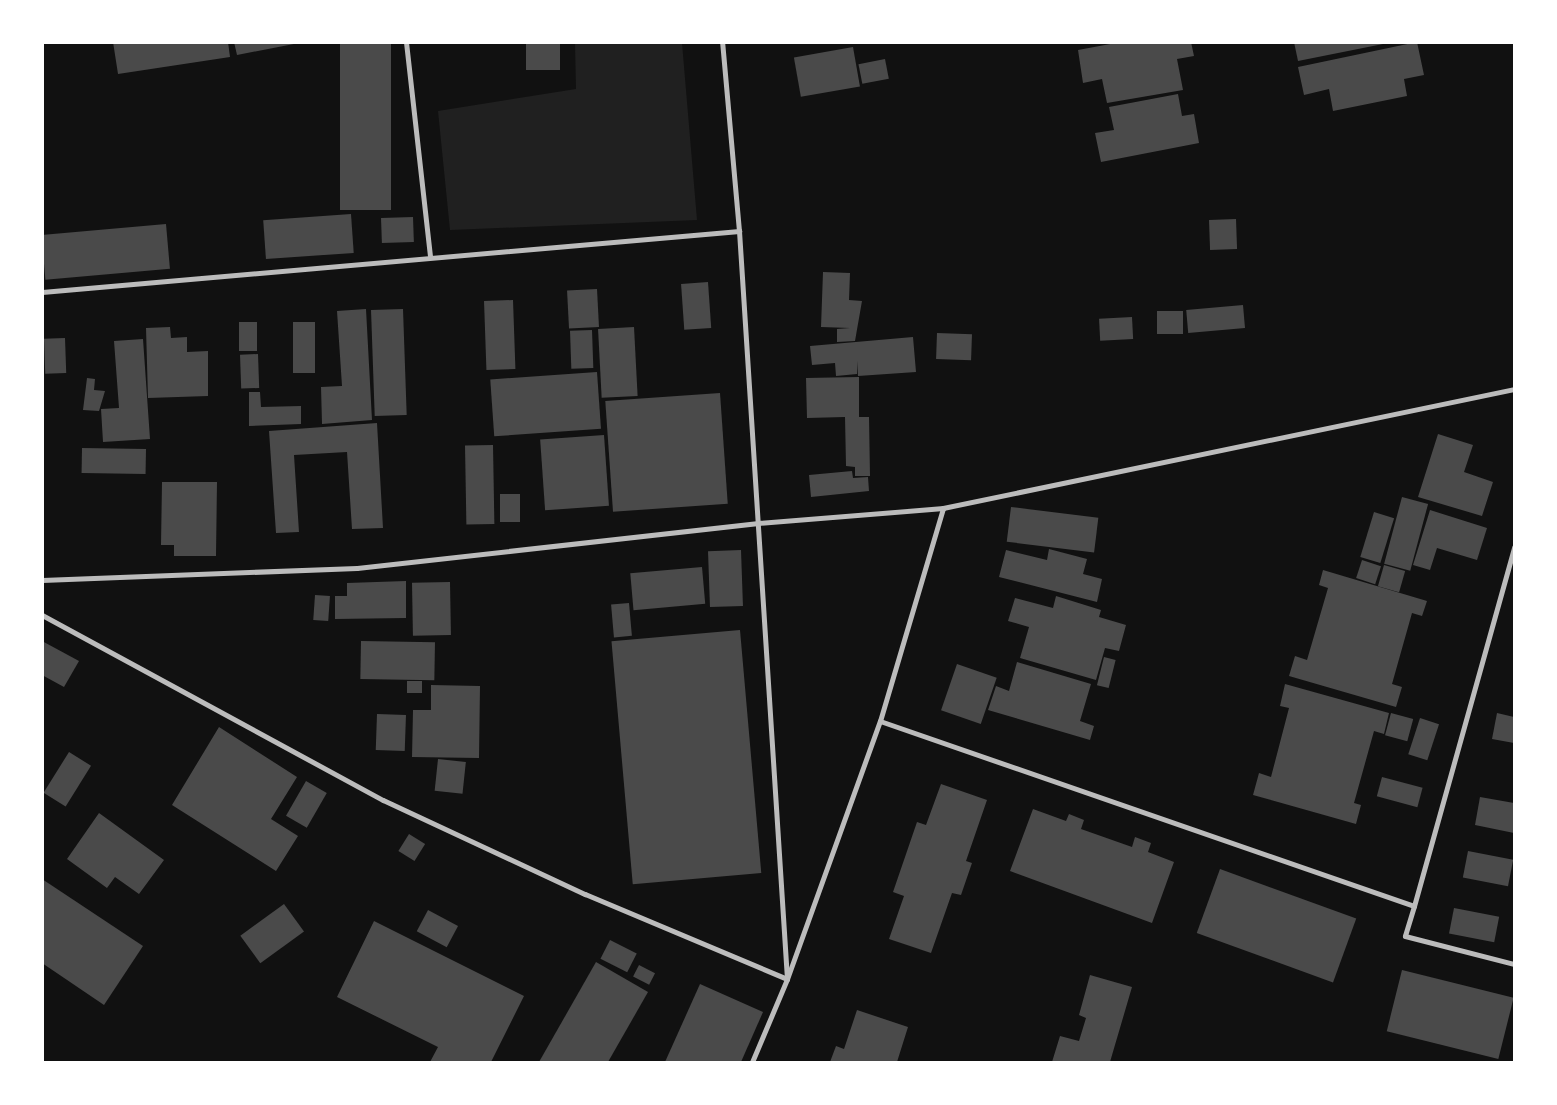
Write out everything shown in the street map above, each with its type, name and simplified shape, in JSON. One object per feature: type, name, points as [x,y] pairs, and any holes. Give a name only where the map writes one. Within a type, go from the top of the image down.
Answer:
[{"type":"street","points":[[406,42],[430,256]]},
{"type":"street","points":[[722,42],[739,231],[787,979]]},
{"type":"street","points":[[42,292],[430,256],[739,231]]},
{"type":"street","points":[[42,580],[357,568],[758,523],[943,508],[1514,389]]},
{"type":"street","points":[[752,1062],[787,979],[880,721],[943,508]]},
{"type":"street","points":[[1514,547],[1405,936],[1514,964]]},
{"type":"street","points":[[42,615],[383,800],[585,894],[787,979]]},
{"type":"street","points":[[880,721],[1414,906]]},
{"type":"shaded area","points":[[575,43],[682,43],[697,220],[450,230],[438,111],[576,89]]},
{"type":"building","points":[[113,42],[228,42],[230,57],[118,74]]},
{"type":"building","points":[[234,42],[299,42],[299,43],[237,55]]},
{"type":"building","points":[[340,42],[391,42],[391,210],[340,210]]},
{"type":"building","points":[[526,42],[560,42],[560,70],[526,70]]},
{"type":"building","points":[[1121,42],[1191,42],[1194,56],[1177,59],[1183,90],[1107,103],[1102,79],[1083,83],[1078,50]]},
{"type":"building","points":[[1294,42],[1388,42],[1388,43],[1298,61]]},
{"type":"building","points":[[1417,42],[1424,75],[1404,79],[1407,96],[1333,111],[1329,89],[1304,95],[1298,67]]},
{"type":"building","points":[[853,47],[860,86],[801,97],[794,57]]},
{"type":"building","points":[[885,59],[889,79],[862,84],[858,64]]},
{"type":"building","points":[[1178,94],[1182,116],[1194,114],[1199,143],[1101,162],[1095,133],[1114,130],[1109,107]]},
{"type":"building","points":[[351,214],[354,253],[266,259],[263,220]]},
{"type":"building","points":[[413,217],[414,242],[382,243],[381,218]]},
{"type":"building","points":[[1236,219],[1237,249],[1210,250],[1209,220]]},
{"type":"building","points":[[166,224],[170,269],[45,280],[42,235]]},
{"type":"building","points":[[823,272],[850,273],[849,300],[862,301],[855,341],[837,342],[837,329],[850,328],[821,327]]},
{"type":"building","points":[[708,282],[711,328],[684,330],[681,284]]},
{"type":"building","points":[[597,289],[599,327],[569,329],[567,291]]},
{"type":"building","points":[[513,300],[515,369],[486,370],[484,301]]},
{"type":"building","points":[[1243,305],[1245,328],[1188,333],[1186,310]]},
{"type":"building","points":[[366,309],[372,420],[322,424],[321,387],[342,386],[337,311]]},
{"type":"building","points":[[403,309],[407,415],[375,416],[371,310]]},
{"type":"building","points":[[1157,311],[1183,311],[1183,334],[1157,334]]},
{"type":"building","points":[[1132,317],[1133,339],[1100,341],[1099,319]]},
{"type":"building","points":[[239,322],[257,322],[257,351],[239,351]]},
{"type":"building","points":[[293,322],[315,322],[315,373],[293,373]]},
{"type":"building","points":[[170,327],[171,338],[187,337],[187,352],[208,351],[208,396],[148,398],[146,328]]},
{"type":"building","points":[[634,327],[638,396],[602,398],[598,329]]},
{"type":"building","points":[[592,330],[593,368],[571,369],[570,331]]},
{"type":"building","points":[[937,333],[972,334],[971,360],[936,359]]},
{"type":"building","points":[[913,337],[916,372],[858,376],[857,361],[857,374],[836,376],[835,363],[812,365],[810,346]]},
{"type":"building","points":[[65,338],[66,373],[45,374],[44,339]]},
{"type":"building","points":[[143,339],[150,439],[103,442],[101,409],[119,408],[114,341]]},
{"type":"building","points":[[258,354],[259,388],[241,389],[240,355]]},
{"type":"building","points":[[597,372],[601,429],[494,436],[490,379]]},
{"type":"building","points":[[859,377],[859,417],[869,417],[870,476],[855,476],[855,467],[846,466],[845,417],[807,418],[806,378]]},
{"type":"building","points":[[87,378],[95,379],[94,390],[105,391],[99,411],[83,410]]},
{"type":"building","points":[[249,392],[260,392],[261,407],[301,406],[301,424],[249,426]]},
{"type":"building","points":[[720,393],[728,504],[613,512],[605,401]]},
{"type":"building","points":[[377,423],[383,528],[352,529],[347,452],[294,455],[299,532],[276,533],[269,431]]},
{"type":"building","points":[[1438,434],[1473,445],[1464,472],[1493,482],[1482,516],[1418,497]]},
{"type":"building","points":[[604,435],[609,506],[545,510],[540,439]]},
{"type":"building","points":[[465,445],[493,445],[494,524],[466,524]]},
{"type":"building","points":[[82,448],[146,449],[146,474],[82,473]]},
{"type":"building","points":[[852,471],[853,478],[868,477],[869,491],[811,497],[809,475]]},
{"type":"building","points":[[162,482],[217,482],[216,556],[174,556],[174,545],[161,545]]},
{"type":"building","points":[[500,494],[520,494],[520,522],[500,522]]},
{"type":"building","points":[[1402,497],[1428,504],[1410,571],[1384,564]]},
{"type":"building","points":[[1011,507],[1098,518],[1094,552],[1007,542]]},
{"type":"building","points":[[1430,510],[1487,528],[1477,560],[1437,548],[1430,570],[1413,565]]},
{"type":"building","points":[[1374,512],[1394,518],[1380,563],[1360,557]]},
{"type":"building","points":[[1049,549],[1087,559],[1083,574],[1102,579],[1097,602],[999,577],[1006,550],[1047,560]]},
{"type":"building","points":[[741,550],[743,606],[710,607],[708,551]]},
{"type":"building","points":[[1362,560],[1381,566],[1375,584],[1356,578]]},
{"type":"building","points":[[1384,565],[1405,571],[1399,592],[1378,586]]},
{"type":"building","points":[[702,567],[705,604],[633,610],[630,573]]},
{"type":"building","points":[[1323,570],[1427,601],[1422,616],[1412,613],[1392,684],[1402,687],[1396,707],[1289,676],[1295,656],[1307,660],[1328,588],[1319,585]]},
{"type":"building","points":[[406,581],[406,618],[335,619],[335,596],[347,596],[347,583]]},
{"type":"building","points":[[450,582],[451,635],[413,636],[412,583]]},
{"type":"building","points":[[315,595],[330,596],[328,621],[313,620]]},
{"type":"building","points":[[1056,596],[1101,610],[1099,617],[1126,625],[1119,651],[1105,648],[1096,680],[1020,658],[1029,627],[1008,621],[1015,598],[1053,608]]},
{"type":"building","points":[[629,603],[632,636],[614,637],[611,605]]},
{"type":"building","points":[[740,630],[761,873],[633,884],[611,641]]},
{"type":"building","points":[[42,641],[79,661],[64,687],[42,675]]},
{"type":"building","points":[[361,641],[435,642],[434,680],[360,679]]},
{"type":"building","points":[[1104,657],[1116,660],[1109,688],[1097,685]]},
{"type":"building","points":[[1017,662],[1091,684],[1080,721],[1094,726],[1090,740],[988,710],[996,686],[1009,691]]},
{"type":"building","points":[[957,664],[997,678],[981,724],[941,710]]},
{"type":"building","points":[[407,681],[422,681],[422,693],[407,693]]},
{"type":"building","points":[[1285,684],[1389,713],[1384,734],[1374,731],[1354,803],[1361,805],[1356,824],[1253,795],[1259,773],[1271,777],[1289,708],[1280,706]]},
{"type":"building","points":[[431,685],[480,686],[479,758],[412,757],[413,710],[431,710]]},
{"type":"building","points":[[1391,713],[1413,719],[1407,741],[1385,735]]},
{"type":"building","points":[[1497,713],[1514,717],[1514,743],[1492,739]]},
{"type":"building","points":[[377,714],[406,715],[405,751],[376,750]]},
{"type":"building","points":[[1420,718],[1439,724],[1427,760],[1408,754]]},
{"type":"building","points":[[219,727],[297,777],[271,819],[298,836],[276,871],[172,805]]},
{"type":"building","points":[[69,752],[91,766],[66,806],[44,793]]},
{"type":"building","points":[[438,759],[466,762],[463,794],[435,791]]},
{"type":"building","points":[[1382,777],[1423,788],[1417,807],[1377,796]]},
{"type":"building","points":[[306,781],[327,793],[307,828],[286,816]]},
{"type":"building","points":[[941,784],[987,800],[966,861],[972,863],[961,895],[952,893],[931,953],[889,939],[904,896],[893,892],[917,822],[926,825]]},
{"type":"building","points":[[1480,797],[1514,803],[1514,833],[1475,825]]},
{"type":"building","points":[[1033,809],[1066,821],[1069,814],[1084,820],[1081,829],[1132,847],[1135,837],[1151,843],[1148,852],[1174,862],[1152,923],[1010,871]]},
{"type":"building","points":[[99,813],[164,860],[139,894],[115,877],[107,888],[67,859]]},
{"type":"building","points":[[409,834],[425,844],[415,861],[398,851]]},
{"type":"building","points":[[1468,851],[1513,860],[1508,886],[1463,878]]},
{"type":"building","points":[[1220,869],[1356,919],[1333,982],[1197,933]]},
{"type":"building","points":[[42,879],[143,946],[104,1005],[42,963]]},
{"type":"building","points":[[284,904],[304,932],[260,963],[240,936]]},
{"type":"building","points":[[1454,908],[1499,917],[1494,942],[1449,934]]},
{"type":"building","points":[[428,910],[458,926],[447,947],[417,931]]},
{"type":"building","points":[[374,921],[524,996],[491,1062],[430,1062],[438,1047],[337,997]]},
{"type":"building","points":[[610,940],[637,954],[627,972],[600,959]]},
{"type":"building","points":[[596,962],[648,992],[608,1062],[539,1062]]},
{"type":"building","points":[[639,965],[655,973],[649,985],[633,977]]},
{"type":"building","points":[[1402,970],[1514,998],[1498,1059],[1387,1031]]},
{"type":"building","points":[[1090,975],[1132,987],[1110,1062],[1052,1062],[1060,1036],[1079,1041],[1086,1018],[1079,1015]]},
{"type":"building","points":[[700,984],[763,1012],[741,1062],[665,1062]]},
{"type":"building","points":[[857,1010],[908,1027],[897,1062],[830,1062],[836,1046],[844,1049]]}]
